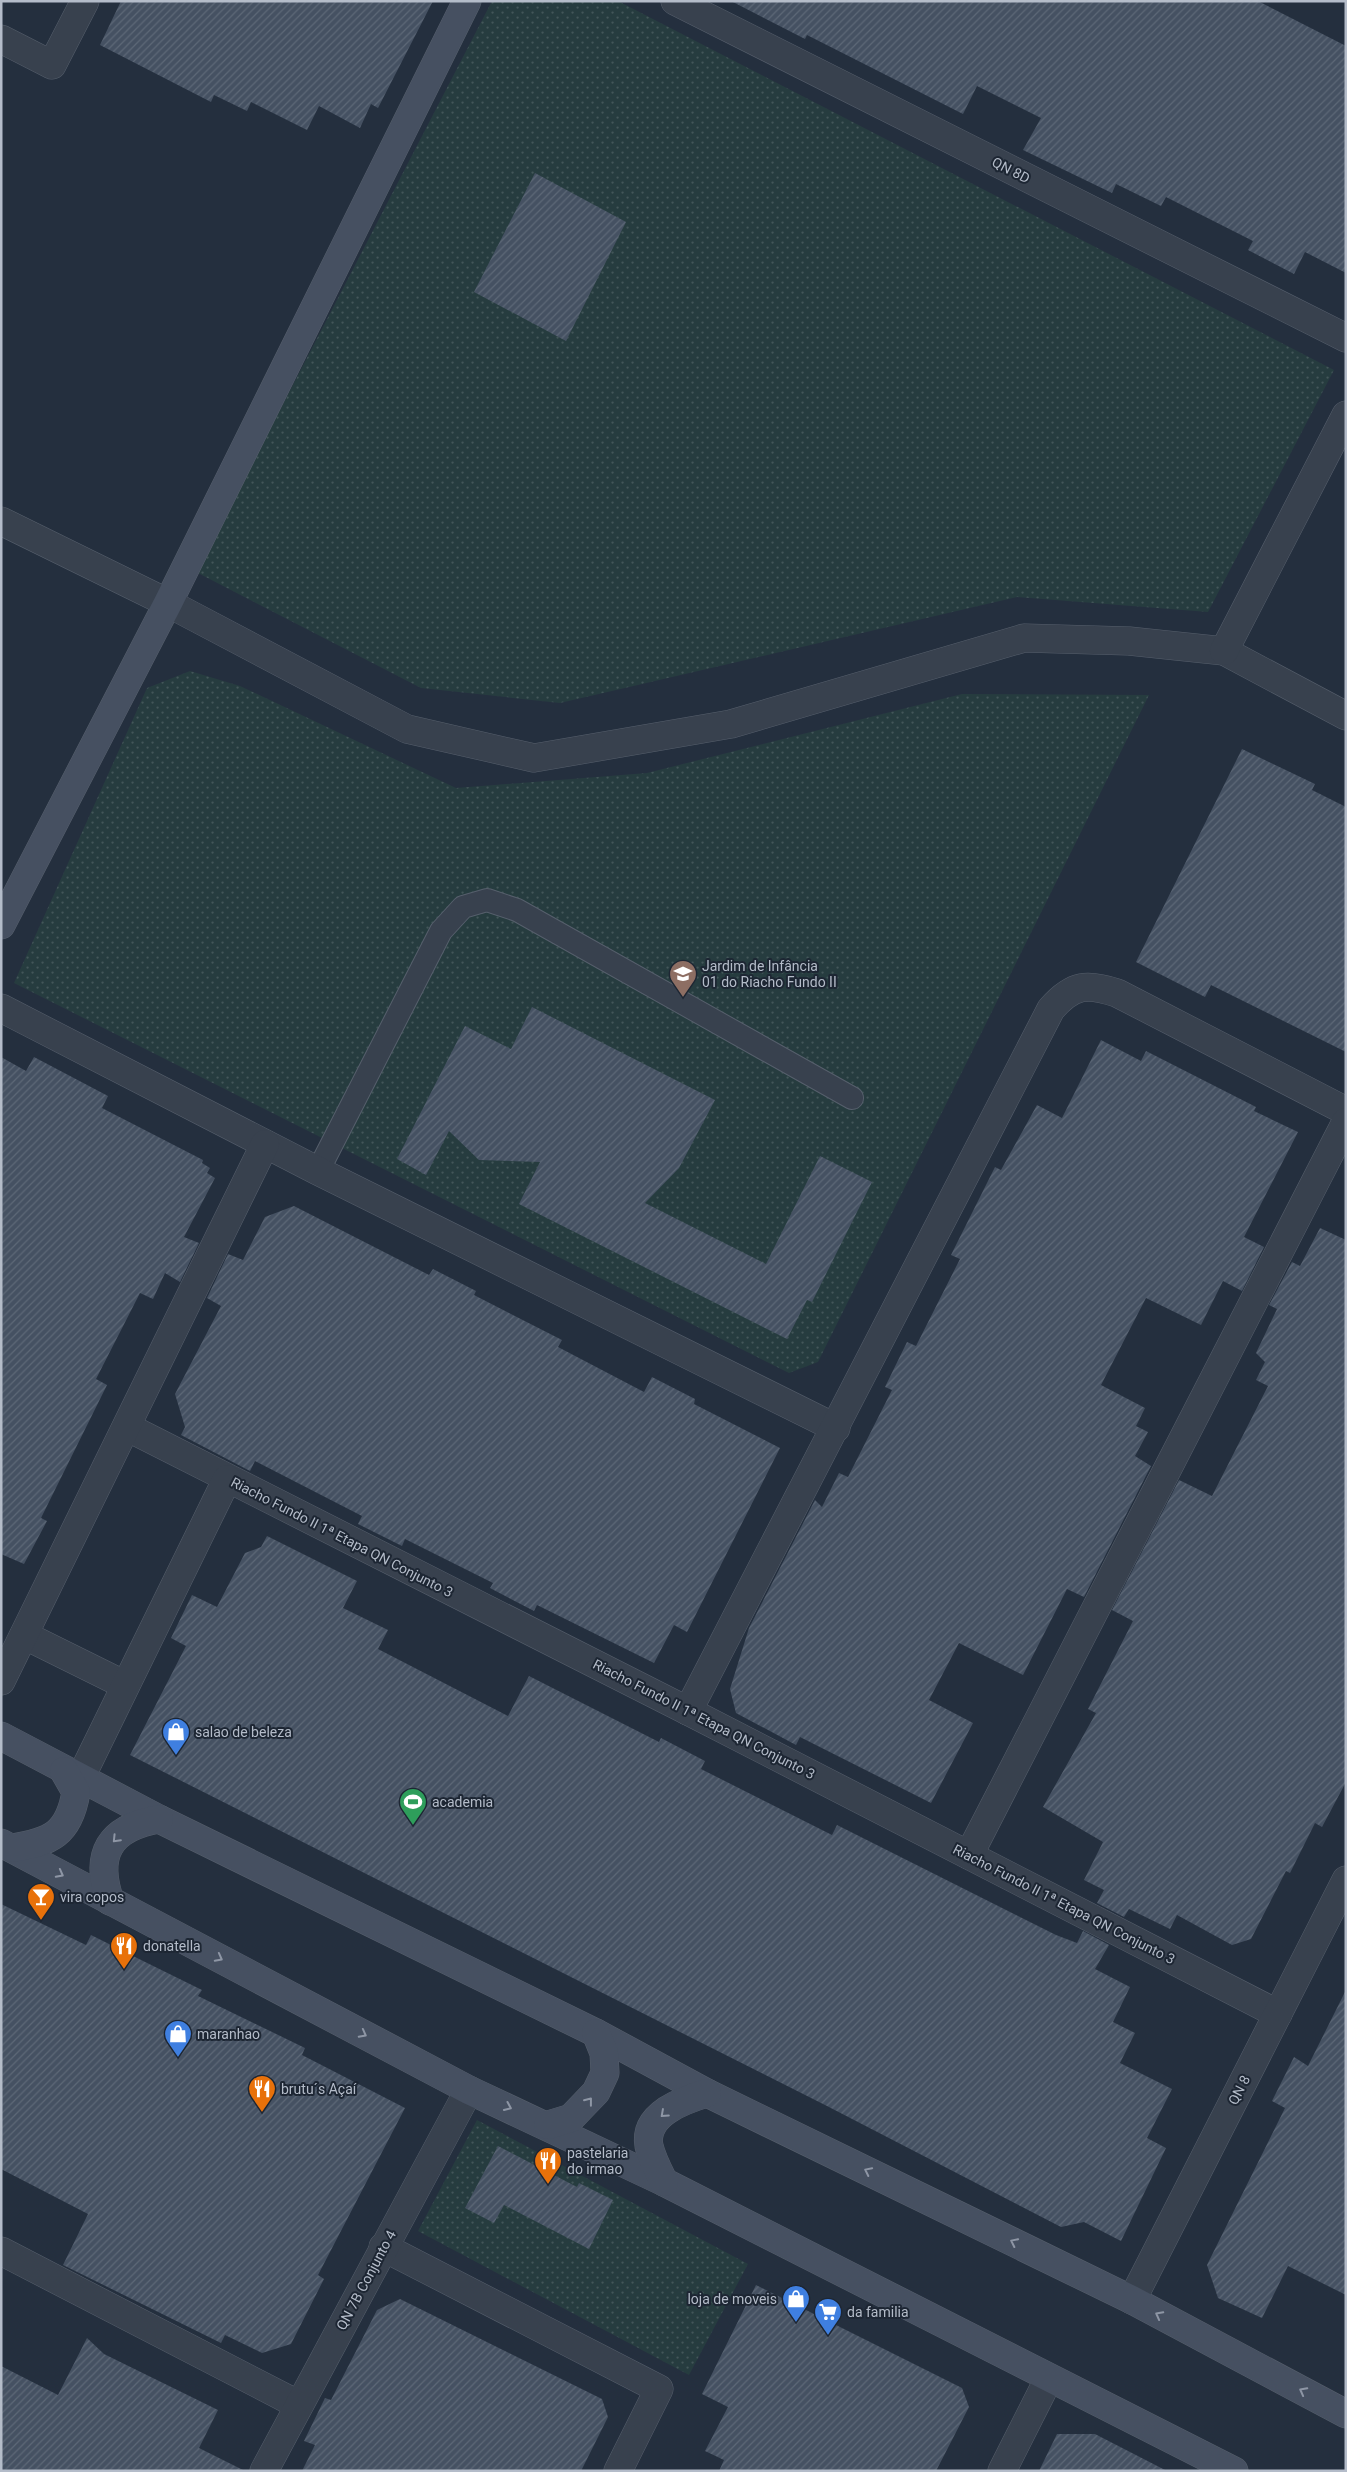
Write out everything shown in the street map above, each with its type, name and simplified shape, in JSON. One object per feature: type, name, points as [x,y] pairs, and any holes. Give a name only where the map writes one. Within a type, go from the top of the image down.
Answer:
[{"type":"main road","points":[[1,925],[168,603],[467,1]]},
{"type":"main road","points":[[1,1736],[72,1775],[159,1819],[596,2032],[707,2093],[1132,2300],[1346,2414]]},
{"type":"main road","points":[[6,1845],[34,1844],[52,1836],[68,1824],[74,1808],[76,1792],[72,1775]]},
{"type":"main road","points":[[110,1901],[104,1882],[103,1866],[109,1846],[125,1829],[142,1822],[159,1819]]},
{"type":"main road","points":[[6,1845],[469,2090],[548,2125],[664,2182],[1234,2471]]},
{"type":"main road","points":[[548,2125],[572,2118],[596,2092],[605,2073],[604,2053],[596,2032]]},
{"type":"main road","points":[[664,2182],[648,2143],[652,2127],[659,2116],[670,2108],[683,2100],[707,2093]]},
{"type":"street","points":[[1,39],[52,65],[85,1]]},
{"type":"street","name":"QN 8D","points":[[676,1],[1346,338]]},
{"type":"street","points":[[1224,651],[1346,415]]},
{"type":"street","points":[[1,521],[168,603],[407,729],[534,758],[731,724],[1024,638],[1129,641],[1224,651],[1346,716]]},
{"type":"street","points":[[688,1710],[1052,1009],[1060,998],[1076,989],[1095,986],[1117,993],[1346,1112]]},
{"type":"street","points":[[1,1008],[264,1144],[836,1428]]},
{"type":"street","points":[[969,1855],[1346,1122]]},
{"type":"street","points":[[1,1681],[127,1428],[264,1144]]},
{"type":"street","name":"Riacho Fundo II 1ª Etapa QN Conjunto 3","points":[[127,1428],[688,1710],[1278,2014]]},
{"type":"street","points":[[72,1775],[125,1685],[227,1479]]},
{"type":"street","points":[[24,1635],[125,1685]]},
{"type":"street","name":"QN 8","points":[[1132,2300],[1346,1880]]},
{"type":"street","name":"QN 7B Conjunto 4","points":[[264,2471],[469,2090]]},
{"type":"street","points":[[383,2247],[658,2389],[618,2471]]},
{"type":"street","points":[[1,2250],[299,2405]]},
{"type":"street","points":[[1002,2471],[1049,2378]]},
{"type":"lane","points":[[318,1170],[441,931],[463,907],[487,900],[517,910],[852,1098]]},
{"type":"green space","points":[[492,1],[618,1],[1334,370],[1208,612],[1017,597],[560,703],[421,688],[196,572]]},
{"type":"green space","name":"Jardim de Infância 01 do Riacho Fundo II","points":[[190,671],[240,686],[456,788],[647,773],[962,694],[1149,695],[818,1362],[789,1373],[14,983],[147,688]]},
{"type":"green space","points":[[477,2120],[748,2264],[689,2375],[418,2231]]},
{"type":"building","points":[[121,1],[433,1],[378,108],[371,104],[360,128],[319,106],[307,130],[251,102],[247,111],[214,95],[211,102],[100,45]]},
{"type":"building","points":[[731,1],[1258,1],[1346,46],[1346,273],[1305,252],[1294,274],[1248,250],[1253,241],[1166,197],[1161,206],[1116,184],[1112,193],[1023,150],[1041,118],[977,86],[963,114],[807,35],[805,39]]},
{"type":"building","points":[[535,173],[626,222],[566,341],[474,292]]},
{"type":"building","points":[[1242,749],[1315,784],[1312,790],[1346,807],[1346,1052],[1211,985],[1205,997],[1136,962]]},
{"type":"building","points":[[532,1007],[715,1100],[679,1168],[645,1203],[766,1264],[820,1156],[872,1182],[812,1302],[807,1300],[787,1339],[519,1204],[540,1162],[479,1160],[449,1131],[426,1175],[397,1159],[465,1026],[511,1049]]},
{"type":"building","points":[[1101,1040],[1141,1061],[1146,1051],[1256,1107],[1254,1111],[1298,1132],[1244,1237],[1264,1247],[1242,1291],[1223,1281],[1201,1325],[1146,1298],[1101,1385],[1145,1408],[1136,1426],[1148,1432],[1135,1456],[1151,1466],[1084,1597],[1067,1589],[1023,1675],[959,1643],[929,1700],[973,1723],[931,1803],[800,1737],[796,1745],[736,1713],[730,1689],[749,1628],[815,1500],[822,1507],[839,1473],[848,1477],[892,1390],[885,1387],[907,1342],[916,1346],[960,1259],[951,1255],[995,1167],[1001,1170],[1037,1105],[1062,1118]]},
{"type":"building","points":[[1,1057],[26,1071],[34,1057],[108,1096],[102,1108],[203,1160],[202,1163],[210,1168],[207,1173],[215,1178],[184,1237],[199,1243],[180,1282],[165,1273],[153,1299],[140,1293],[96,1379],[107,1385],[41,1518],[47,1521],[24,1564],[1,1554]]},
{"type":"building","points":[[294,1206],[429,1275],[433,1269],[476,1291],[474,1295],[562,1340],[558,1347],[644,1392],[652,1377],[695,1399],[694,1404],[780,1448],[687,1632],[674,1625],[654,1663],[537,1605],[534,1611],[490,1588],[493,1583],[405,1539],[402,1546],[358,1524],[362,1516],[255,1461],[250,1471],[181,1435],[185,1427],[175,1394],[221,1306],[207,1298],[228,1254],[243,1260],[265,1217]]},
{"type":"building","points":[[1320,1228],[1346,1240],[1346,1782],[1322,1827],[1315,1823],[1290,1873],[1286,1871],[1251,1939],[1232,1945],[1177,1915],[1170,1929],[1129,1909],[1124,1917],[1097,1903],[1104,1890],[1084,1880],[1103,1842],[1043,1807],[1096,1713],[1088,1709],[1133,1621],[1112,1610],[1179,1480],[1212,1496],[1268,1386],[1256,1380],[1265,1362],[1256,1353],[1277,1309],[1269,1305],[1292,1262],[1300,1266]]},
{"type":"building","points":[[267,1536],[357,1581],[343,1608],[388,1630],[378,1649],[508,1716],[529,1676],[659,1742],[661,1738],[705,1761],[701,1769],[832,1835],[837,1825],[1056,1935],[1077,1943],[1083,1931],[1109,1945],[1095,1969],[1130,1987],[1113,2022],[1135,2033],[1120,2063],[1172,2089],[1147,2138],[1166,2148],[1121,2241],[1084,2222],[1061,2227],[827,2106],[130,1755],[186,1646],[171,1638],[192,1595],[217,1607],[245,1553],[261,1547]]},
{"type":"building","points":[[1,1904],[86,1945],[91,1935],[202,1990],[198,1996],[305,2048],[302,2055],[405,2108],[318,2275],[324,2279],[291,2344],[262,2353],[225,2335],[221,2343],[63,2265],[88,2214],[1,2169]]},
{"type":"building","points":[[1346,1990],[1346,2295],[1288,2266],[1262,2318],[1218,2298],[1207,2265],[1285,2108],[1272,2101],[1294,2057],[1308,2066]]},
{"type":"building","points":[[498,2146],[577,2187],[579,2183],[613,2200],[589,2249],[504,2205],[494,2223],[465,2208]]},
{"type":"building","points":[[756,2285],[962,2388],[969,2407],[936,2471],[719,2471],[724,2460],[705,2451],[728,2407],[702,2394]]},
{"type":"building","points":[[400,2299],[602,2399],[608,2417],[581,2471],[302,2471],[315,2445],[304,2441],[325,2398],[331,2400],[377,2310]]},
{"type":"building","points":[[87,2338],[104,2354],[218,2410],[199,2448],[245,2471],[1,2471],[1,2366],[58,2395]]},
{"type":"building","points":[[1057,2434],[1095,2434],[1167,2471],[1039,2471]]},
{"type":"place","name":"Jardim de Infância 01 do Riacho Fundo II","points":[[683,998]]},
{"type":"place","name":"salao de beleza","points":[[176,1756]]},
{"type":"place","name":"academia","points":[[413,1826]]},
{"type":"place","name":"vira copos","points":[[41,1921]]},
{"type":"place","name":"donatella","points":[[124,1970]]},
{"type":"place","name":"maranhao","points":[[178,2058]]},
{"type":"place","name":"brutu´s Açaí","points":[[262,2113]]},
{"type":"place","name":"pastelaria do irmao","points":[[548,2185]]},
{"type":"place","name":"loja de moveis","points":[[796,2323]]},
{"type":"place","name":"da familia","points":[[828,2336]]}]
